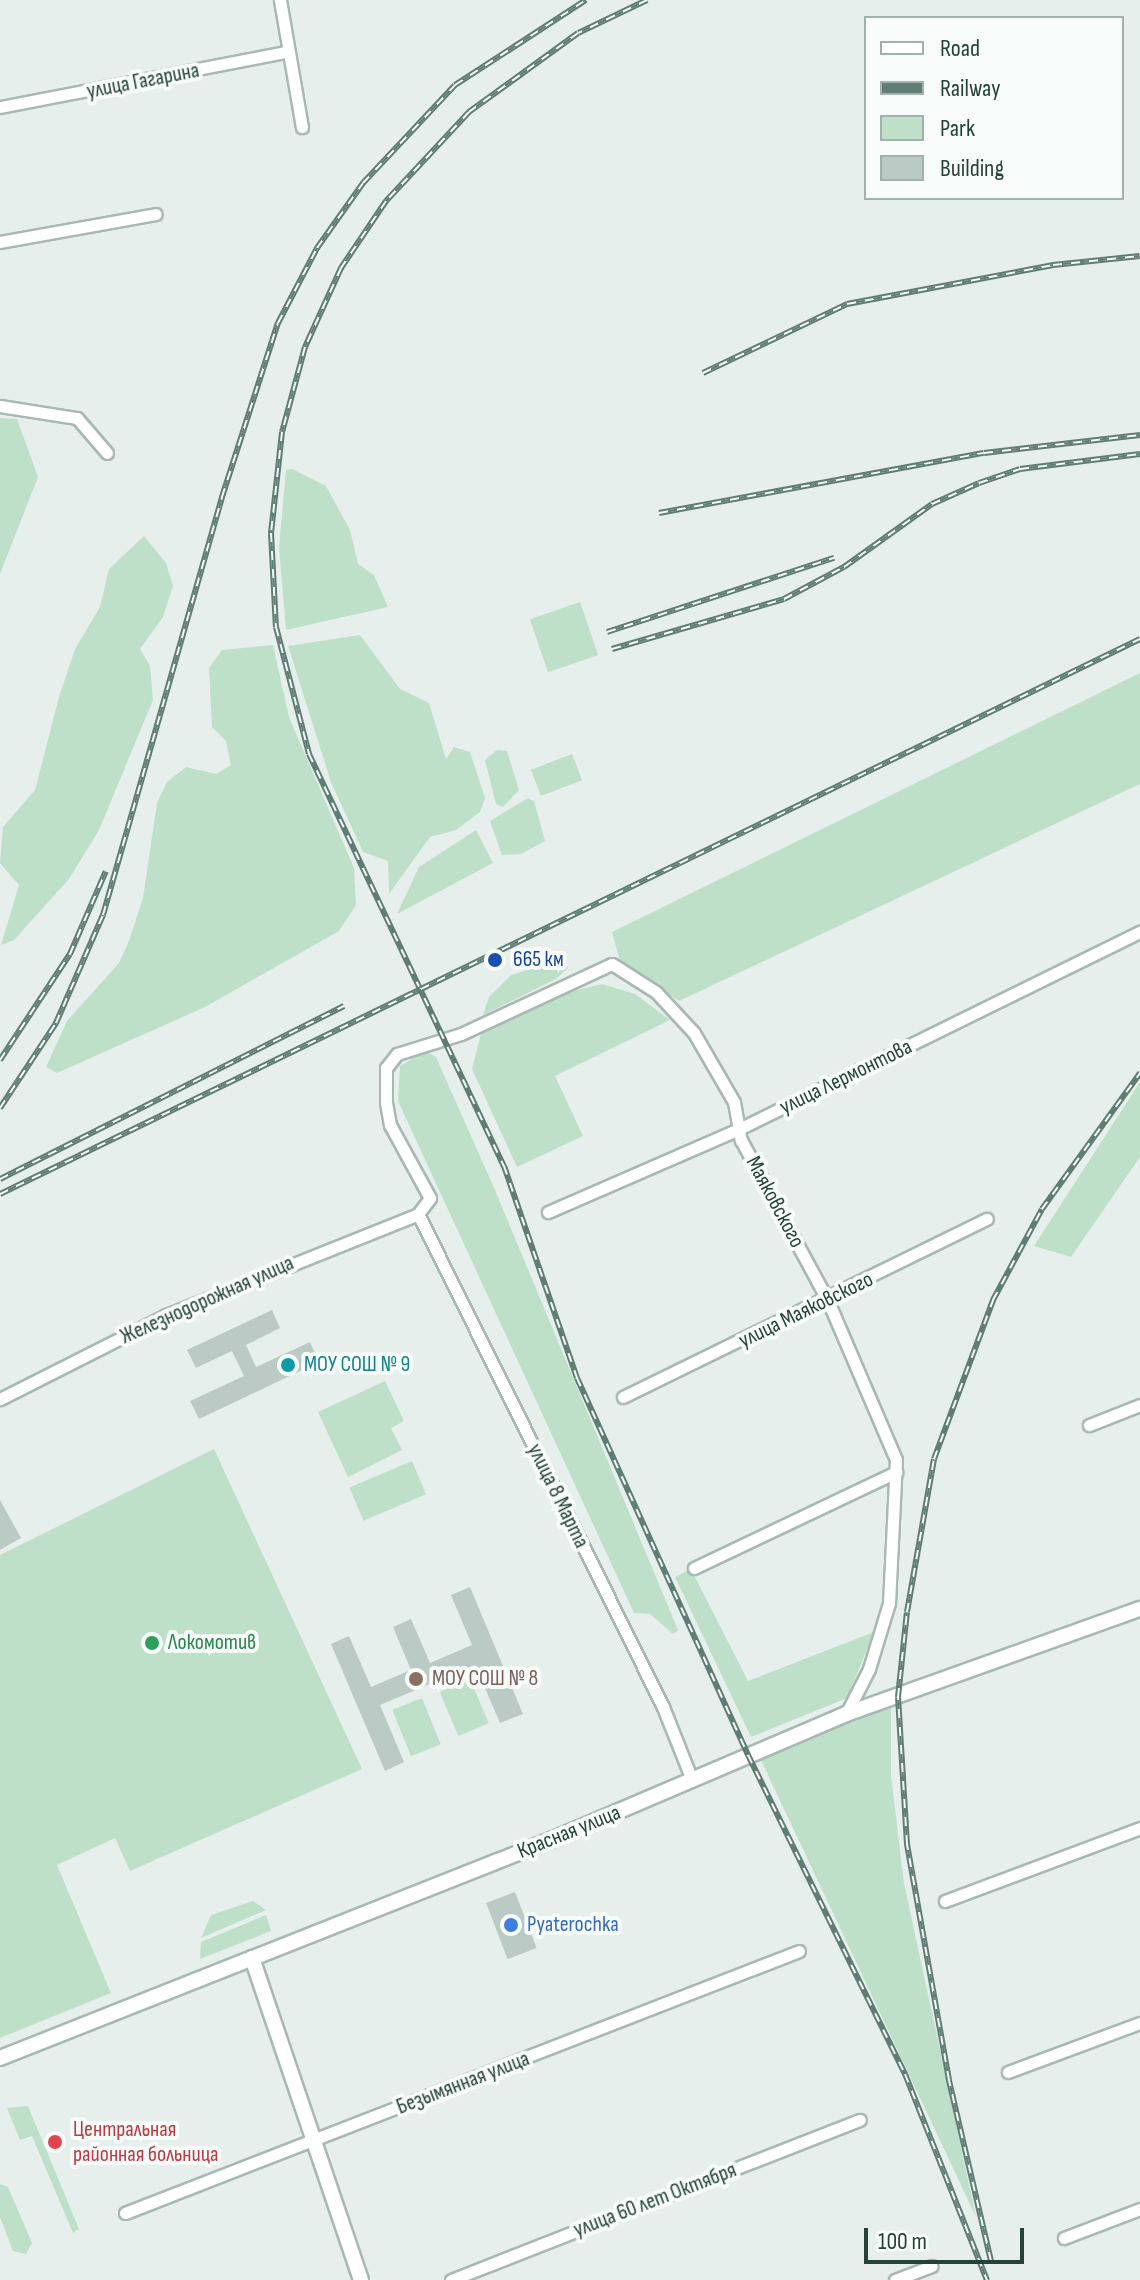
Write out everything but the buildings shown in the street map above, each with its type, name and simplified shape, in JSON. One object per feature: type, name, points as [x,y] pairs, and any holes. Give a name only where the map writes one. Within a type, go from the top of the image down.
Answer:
[{"type":"street","points":[[280,0],[286,52],[302,127]]},
{"type":"street","name":"улица Гагарина","points":[[0,107],[286,52]]},
{"type":"street","points":[[0,242],[155,214]]},
{"type":"street","points":[[0,406],[77,418],[107,453]]},
{"type":"street","name":"улица Лермонтова","points":[[548,1212],[739,1129],[1140,932]]},
{"type":"street","name":"Маяковского","points":[[418,1214],[430,1198],[390,1125],[386,1068],[397,1054],[461,1034],[612,964],[656,992],[694,1033],[734,1102],[739,1129],[828,1301],[896,1472],[889,1603],[869,1669],[846,1714]]},
{"type":"street","name":"Железнодорожная улица","points":[[0,1399],[166,1315],[418,1214]]},
{"type":"street","name":"улица 8 Марта","points":[[418,1214],[663,1707],[692,1780]]},
{"type":"street","name":"улица Маяковского","points":[[623,1397],[828,1301],[987,1219]]},
{"type":"street","points":[[1089,1425],[1140,1405]]},
{"type":"street","points":[[694,1568],[896,1472]]},
{"type":"street","name":"Красная улица","points":[[0,2058],[692,1780],[846,1714],[1140,1609]]},
{"type":"street","points":[[945,1901],[1140,1828]]},
{"type":"street","name":"Безымянная улица","points":[[125,2213],[799,1951]]},
{"type":"street","points":[[252,1958],[361,2280]]},
{"type":"street","points":[[1008,2072],[1140,2023]]},
{"type":"street","name":"улица 60 лет Октября","points":[[451,2280],[860,2120]]},
{"type":"street","points":[[1064,2238],[1140,2209]]},
{"type":"street","points":[[895,2280],[931,2266]]},
{"type":"green space","points":[[0,418],[17,419],[38,477],[0,574]]},
{"type":"green space","points":[[292,469],[326,486],[350,530],[358,564],[374,575],[388,607],[286,630],[279,548],[286,470]]},
{"type":"green space","points":[[144,536],[166,563],[173,586],[163,617],[140,649],[150,666],[153,700],[99,830],[69,879],[14,940],[1,945],[19,885],[0,863],[3,827],[35,790],[75,649],[100,607],[109,569]]},
{"type":"green space","points":[[580,602],[598,655],[548,672],[530,619]]},
{"type":"green space","points":[[360,635],[400,689],[429,703],[446,759],[454,747],[470,752],[485,798],[480,812],[456,830],[430,837],[389,894],[388,861],[363,852],[331,782],[288,646]]},
{"type":"green space","points":[[273,645],[289,717],[354,868],[356,905],[339,931],[205,1007],[57,1073],[46,1067],[67,1021],[119,963],[129,941],[143,898],[157,803],[167,782],[186,767],[216,774],[231,765],[226,741],[212,727],[209,668],[222,650]]},
{"type":"green space","points":[[1140,673],[1140,784],[679,1001],[620,961],[612,932]]},
{"type":"green space","points":[[497,750],[507,751],[519,790],[503,807],[496,804],[485,760]]},
{"type":"green space","points":[[572,754],[582,780],[541,796],[531,770]]},
{"type":"green space","points":[[528,798],[534,801],[545,841],[521,854],[502,855],[490,821]]},
{"type":"green space","points":[[476,830],[493,863],[397,914],[419,867]]},
{"type":"green space","points":[[560,959],[568,968],[556,979],[483,1015],[489,997],[511,975]]},
{"type":"green space","points":[[602,984],[635,994],[670,1020],[555,1076],[583,1136],[517,1167],[472,1069],[482,1030],[560,994]]},
{"type":"green space","points":[[425,1051],[436,1057],[495,1190],[678,1630],[673,1634],[650,1614],[634,1613],[398,1101],[400,1066]]},
{"type":"green space","points":[[1140,1082],[1140,1157],[1071,1257],[1034,1246]]},
{"type":"green space","points":[[385,1381],[404,1421],[391,1428],[402,1450],[348,1477],[318,1412]]},
{"type":"green space","name":"Локомотив","points":[[214,1449],[362,1769],[130,1871],[115,1838],[57,1865],[111,1993],[0,2038],[0,1555]]},
{"type":"green space","points":[[412,1461],[426,1494],[363,1521],[349,1488]]},
{"type":"green space","points":[[691,1569],[748,1681],[874,1632],[847,1698],[751,1737],[675,1577]]},
{"type":"green space","points":[[470,1679],[489,1723],[458,1736],[440,1692]]},
{"type":"green space","points":[[422,1698],[441,1744],[411,1756],[392,1710]]},
{"type":"green space","points":[[891,1707],[891,1776],[904,1883],[976,2217],[760,1758]]},
{"type":"green space","points":[[253,1901],[266,1910],[201,1938],[211,1915]]},
{"type":"green space","points":[[266,1915],[271,1931],[200,1959],[201,1942]]},
{"type":"green space","points":[[28,2106],[79,2229],[73,2233],[32,2136],[20,2140],[7,2108]]},
{"type":"green space","points":[[0,2184],[8,2187],[32,2243],[26,2254],[13,2251],[0,2217]]},
{"type":"railway","points":[[0,1108],[56,1023],[103,915],[222,497],[278,323],[317,248],[363,183],[455,85],[586,0]]},
{"type":"railway","points":[[647,0],[578,33],[469,112],[386,201],[341,268],[305,347],[282,432],[271,533],[276,627],[309,754],[504,1166],[577,1378],[748,1755],[905,2074],[987,2280]]},
{"type":"railway","points":[[703,373],[847,304],[1053,265],[1140,256]]},
{"type":"railway","points":[[659,513],[984,453],[1140,435]]},
{"type":"railway","points":[[612,649],[784,599],[844,567],[932,504],[979,483],[1020,469],[1140,454]]},
{"type":"railway","points":[[607,632],[834,558]]},
{"type":"railway","points":[[0,1194],[1140,639]]},
{"type":"railway","points":[[0,1060],[70,954],[106,871]]},
{"type":"railway","points":[[0,1179],[344,1006]]},
{"type":"railway","points":[[991,2261],[949,2080],[907,1844],[898,1697],[907,1612],[934,1459],[993,1300],[1042,1209],[1140,1073]]},
{"type":"place","name":"665 км","points":[[495,960]]},
{"type":"place","name":"МОУ СОШ № 9","points":[[288,1365]]},
{"type":"place","name":"Локомотив","points":[[152,1643]]},
{"type":"place","name":"МОУ СОШ № 8","points":[[416,1679]]},
{"type":"place","name":"Pyaterochka","points":[[511,1925]]},
{"type":"place","name":"Центральная районная больница","points":[[55,2142]]}]
